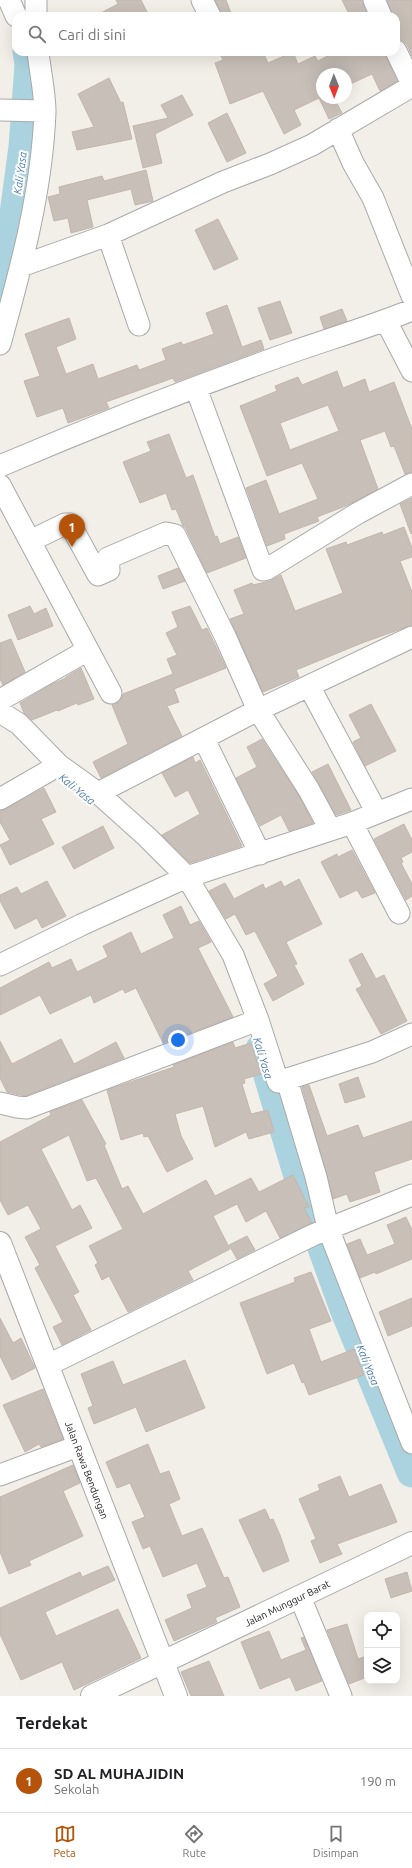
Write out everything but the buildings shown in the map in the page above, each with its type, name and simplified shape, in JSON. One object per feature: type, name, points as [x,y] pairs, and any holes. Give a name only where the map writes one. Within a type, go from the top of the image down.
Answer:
[{"type":"street","points":[[9,0],[28,12]]},
{"type":"street","points":[[202,0],[208,12]]},
{"type":"street","points":[[374,0],[379,12]]},
{"type":"street","points":[[0,344],[21,266],[36,196],[24,111],[37,56]]},
{"type":"street","points":[[21,266],[108,235],[223,182],[270,164],[312,145],[341,135],[412,85],[399,56]]},
{"type":"street","points":[[341,135],[373,198],[412,296]]},
{"type":"street","points":[[108,235],[139,325]]},
{"type":"street","points":[[0,466],[84,431],[196,388],[292,352],[386,321],[412,310]]},
{"type":"street","points":[[386,321],[412,371]]},
{"type":"street","points":[[196,388],[263,570],[267,569],[358,513],[412,484]]},
{"type":"street","points":[[0,485],[111,693]]},
{"type":"street","points":[[30,541],[65,524],[70,524],[98,575],[109,570],[108,558],[166,533],[175,535],[225,636],[258,710],[309,790],[330,829]]},
{"type":"street","points":[[98,793],[258,710],[412,637]]},
{"type":"street","points":[[0,700],[88,650]]},
{"type":"street","points":[[309,686],[377,813]]},
{"type":"street","points":[[0,712],[19,724],[52,768],[98,793],[147,837],[233,955],[252,1022],[277,1081],[287,1080],[372,1052],[412,1034]]},
{"type":"street","points":[[204,739],[260,854]]},
{"type":"street","points":[[0,799],[52,768]]},
{"type":"street","points":[[0,965],[81,925],[180,881],[330,829],[352,823],[412,799]]},
{"type":"street","points":[[352,823],[399,913]]},
{"type":"street","points":[[0,1103],[27,1108],[252,1022]]},
{"type":"street","points":[[287,1080],[316,1177],[322,1231],[412,1443]]},
{"type":"street","points":[[48,1365],[322,1231],[412,1195]]},
{"type":"street","name":"Jalan Rawa Bendungan","points":[[0,1243],[5,1269],[48,1365],[78,1446],[176,1696]]},
{"type":"street","points":[[0,1475],[78,1446]]},
{"type":"street","name":"Jalan Munggur Barat","points":[[92,1696],[412,1543]]},
{"type":"street","points":[[300,1597],[341,1696]]},
{"type":"waterway","name":"Kali Yasa","points":[[0,294],[7,273],[24,147],[30,64],[29,56]]},
{"type":"waterway","name":"Kali Yasa","points":[[261,1049],[308,1206],[344,1306],[412,1472]]},
{"type":"place","name":"SD AL MUHAJIDIN","points":[[72,547]]}]
